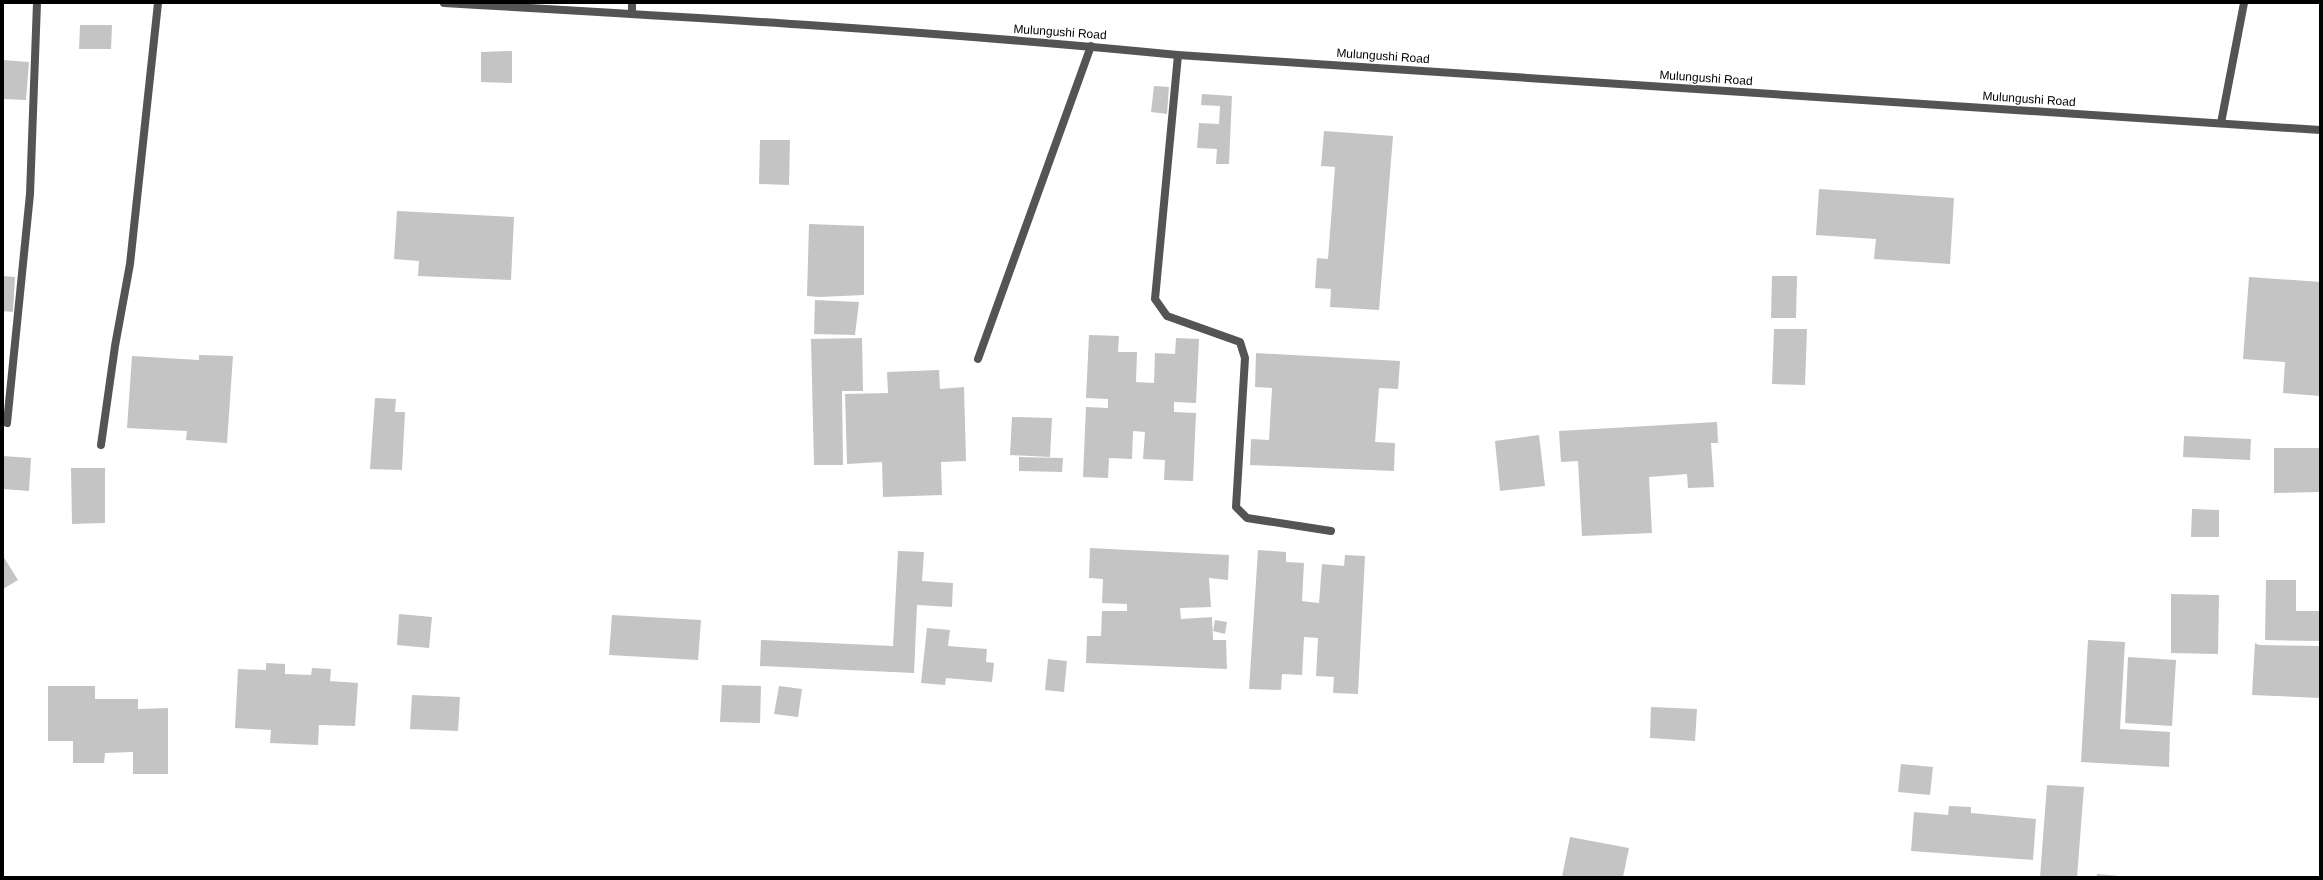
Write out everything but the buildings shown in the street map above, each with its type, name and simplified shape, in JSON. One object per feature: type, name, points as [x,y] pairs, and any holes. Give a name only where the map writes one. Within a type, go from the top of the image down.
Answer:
[{"type":"street","points":[[7,423],[30,194],[37,3]]},
{"type":"street","points":[[101,445],[115,346],[130,264],[158,3]]},
{"type":"street","name":"Mulungushi Road","points":[[444,3],[632,14],[1090,46],[1178,55],[2320,130]]},
{"type":"street","points":[[632,3],[632,14]]},
{"type":"street","points":[[2221,124],[2244,3]]},
{"type":"street","points":[[978,359],[1090,46]]},
{"type":"street","points":[[1178,55],[1155,299],[1167,316],[1240,342],[1245,358],[1236,507],[1247,518],[1331,531]]}]
